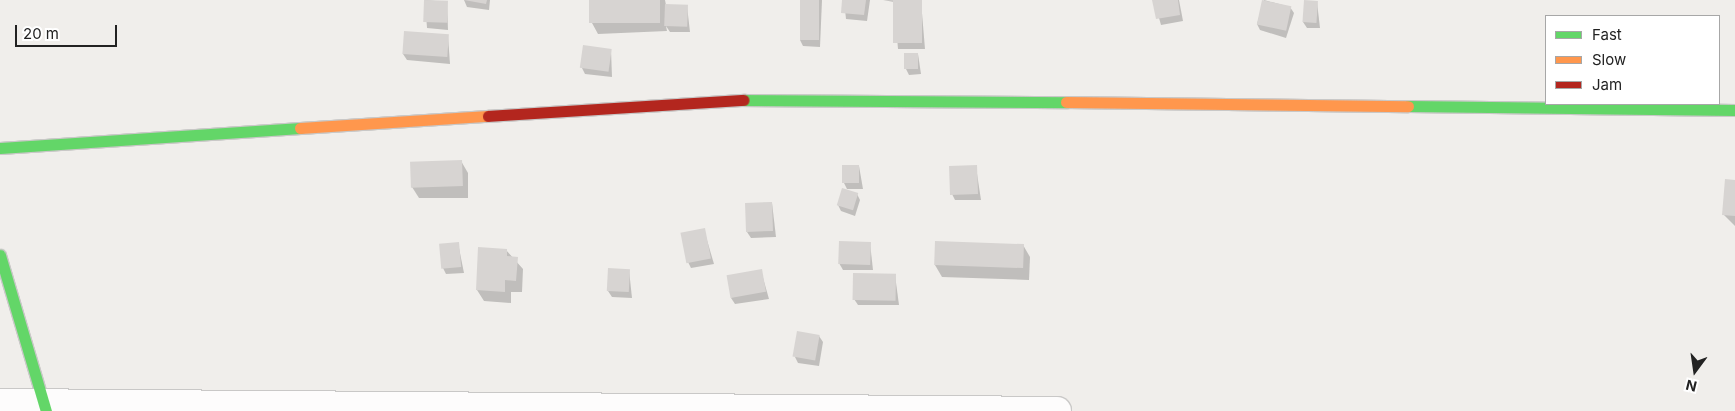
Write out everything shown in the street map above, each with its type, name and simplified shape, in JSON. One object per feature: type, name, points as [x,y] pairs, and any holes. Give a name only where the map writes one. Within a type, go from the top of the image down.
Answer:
[{"type":"street","points":[[0,148],[768,98],[1735,110]]},
{"type":"street","points":[[0,255],[45,406]]},
{"type":"street","points":[[0,403],[45,406],[1056,411]]},
{"type":"building","points":[[424,0],[448,1],[447,23],[423,22]]},
{"type":"building","points":[[464,0],[487,0],[486,4]]},
{"type":"building","points":[[589,0],[660,0],[660,23],[589,23]]},
{"type":"building","points":[[800,0],[819,0],[819,40],[800,40]]},
{"type":"building","points":[[842,0],[866,0],[864,15],[841,13]]},
{"type":"building","points":[[893,0],[922,0],[922,43],[893,43]]},
{"type":"building","points":[[1152,0],[1178,0],[1180,15],[1156,19]]},
{"type":"building","points":[[1262,0],[1291,6],[1286,31],[1257,24]]},
{"type":"building","points":[[1304,0],[1318,1],[1316,23],[1302,22]]},
{"type":"building","points":[[665,4],[688,5],[687,27],[664,26]]},
{"type":"building","points":[[404,31],[449,34],[447,57],[402,54]]},
{"type":"building","points":[[583,45],[612,49],[609,72],[580,68]]},
{"type":"building","points":[[904,53],[918,53],[918,69],[904,69]]},
{"type":"building","points":[[462,160],[463,186],[411,188],[410,162]]},
{"type":"building","points":[[842,165],[859,165],[859,183],[842,183]]},
{"type":"building","points":[[977,165],[978,194],[950,195],[949,166]]},
{"type":"building","points":[[1725,179],[1735,180],[1735,216],[1722,215]]},
{"type":"building","points":[[842,188],[858,193],[853,210],[837,205]]},
{"type":"building","points":[[772,202],[773,231],[746,232],[745,203]]},
{"type":"building","points":[[705,228],[711,258],[686,263],[680,233]]},
{"type":"building","points":[[839,241],[871,242],[870,265],[838,264]]},
{"type":"building","points":[[935,241],[1024,244],[1023,268],[934,265]]},
{"type":"building","points":[[459,242],[461,267],[441,269],[439,244]]},
{"type":"building","points":[[478,247],[507,249],[507,256],[518,257],[516,281],[505,280],[505,292],[476,290]]},
{"type":"building","points":[[608,268],[630,269],[629,292],[607,291]]},
{"type":"building","points":[[762,269],[766,292],[731,298],[727,275]]},
{"type":"building","points":[[853,273],[896,274],[896,301],[853,300]]},
{"type":"building","points":[[797,331],[820,335],[815,361],[792,357]]},
{"type":"traffic: fast","points":[[743,100],[1066,102]]},
{"type":"traffic: fast","points":[[1408,106],[1735,110]]},
{"type":"traffic: fast","points":[[0,148],[300,128]]},
{"type":"traffic: fast","points":[[0,255],[46,411]]},
{"type":"traffic: slow","points":[[1066,102],[1408,106]]},
{"type":"traffic: slow","points":[[300,128],[488,116]]},
{"type":"traffic: jam","points":[[488,116],[743,100]]}]
